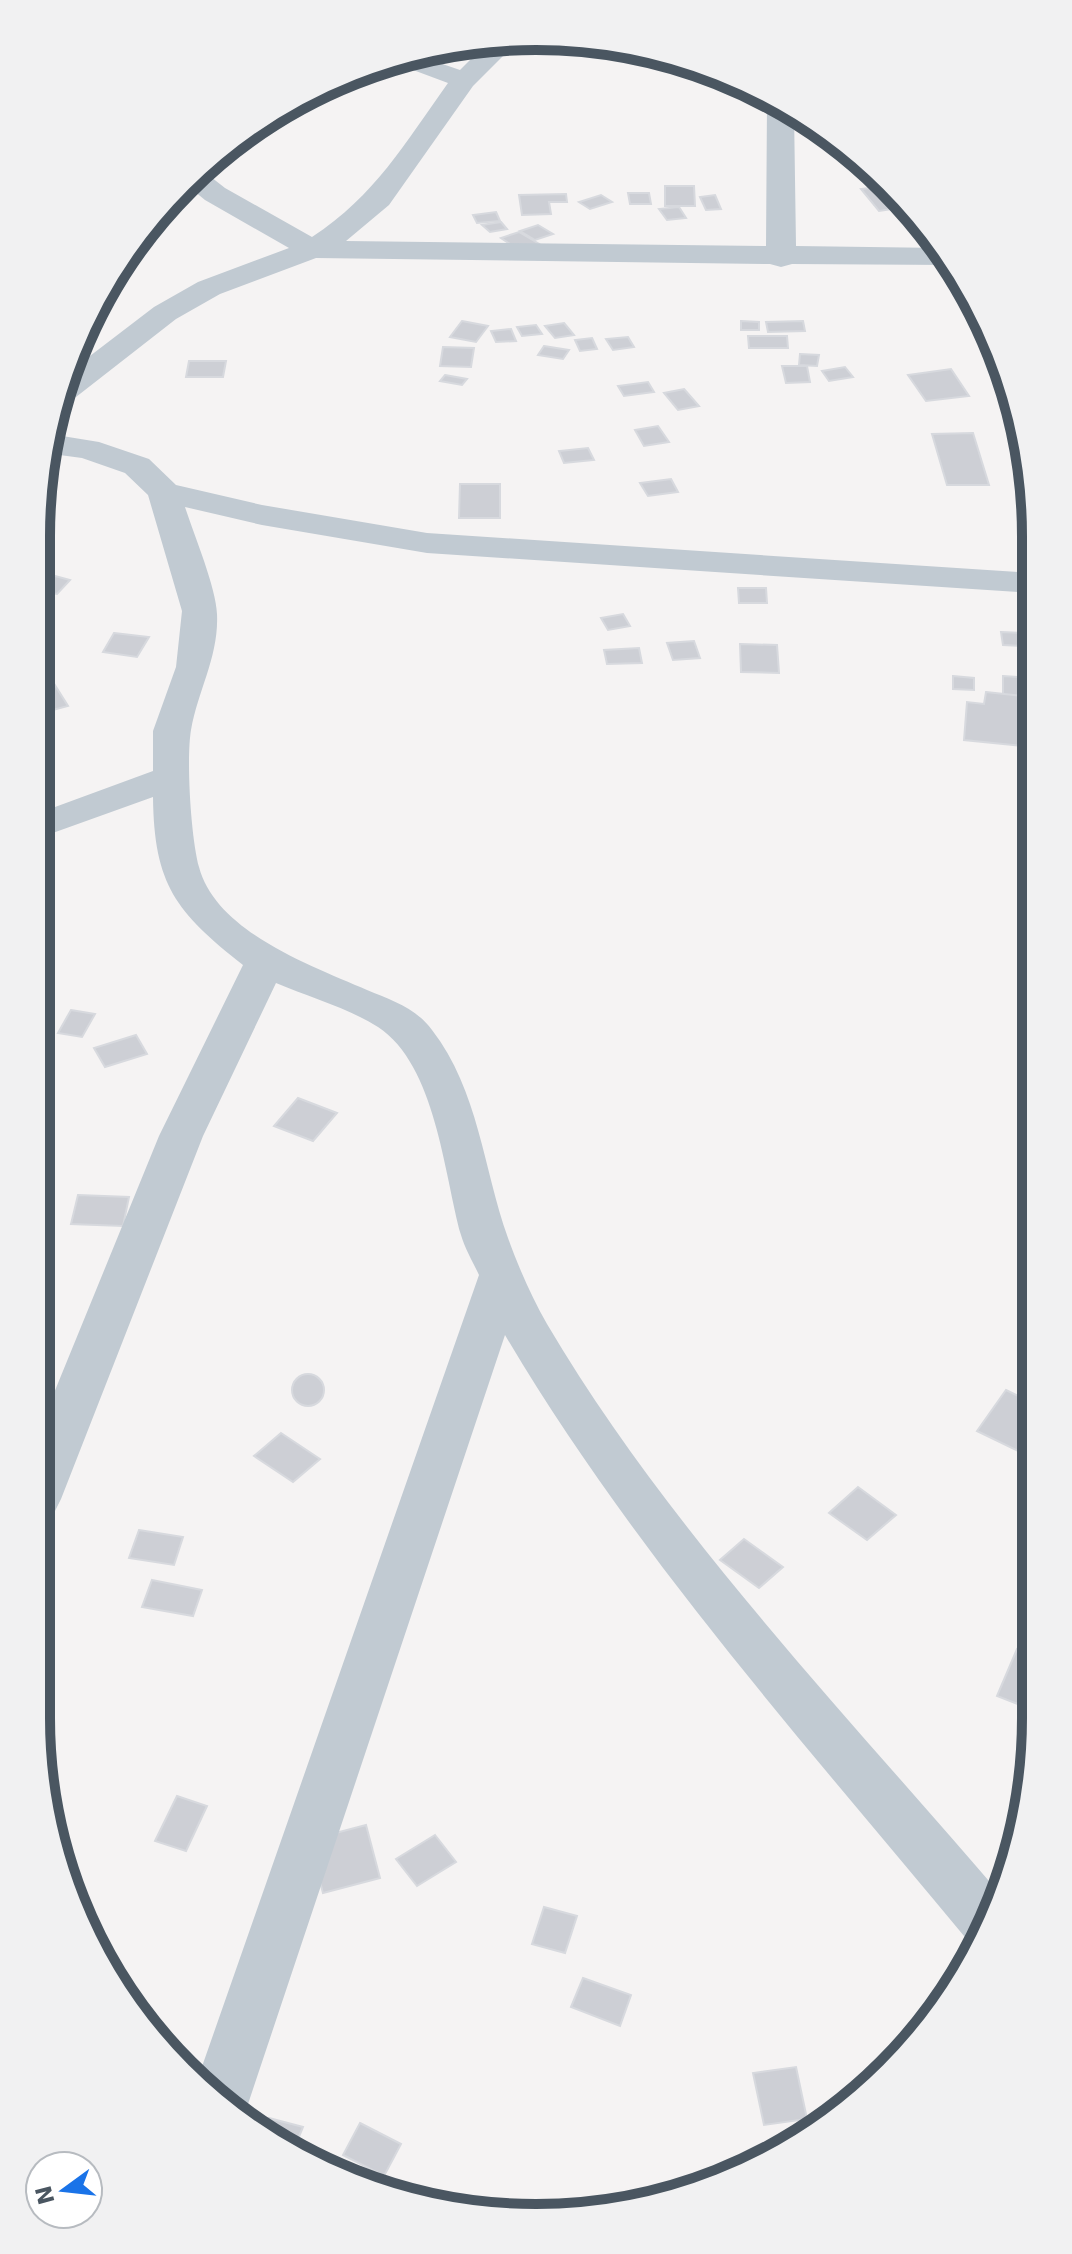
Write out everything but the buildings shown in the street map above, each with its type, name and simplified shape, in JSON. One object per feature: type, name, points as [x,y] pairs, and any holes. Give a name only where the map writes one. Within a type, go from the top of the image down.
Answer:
[{"type":"street","points":[[75,382],[176,307],[209,288],[313,249],[356,221],[379,199],[464,80],[493,52]]},
{"type":"street","points":[[419,65],[464,80]]},
{"type":"street","points":[[780,116],[781,258]]},
{"type":"street","points":[[202,184],[313,249],[781,258],[934,257]]},
{"type":"street","points":[[58,446],[87,449],[137,466],[164,492],[200,611],[194,667],[172,731],[179,870],[209,918],[265,962],[392,1017],[414,1035],[430,1059],[459,1131],[485,1238],[523,1324],[590,1433],[726,1611],[981,1914]]},
{"type":"street","points":[[164,492],[262,515],[427,543],[1022,582]]},
{"type":"street","points":[[50,822],[172,777]]},
{"type":"street","points":[[50,1464],[181,1136],[265,962]]},
{"type":"street","points":[[224,2090],[502,1275]]}]
